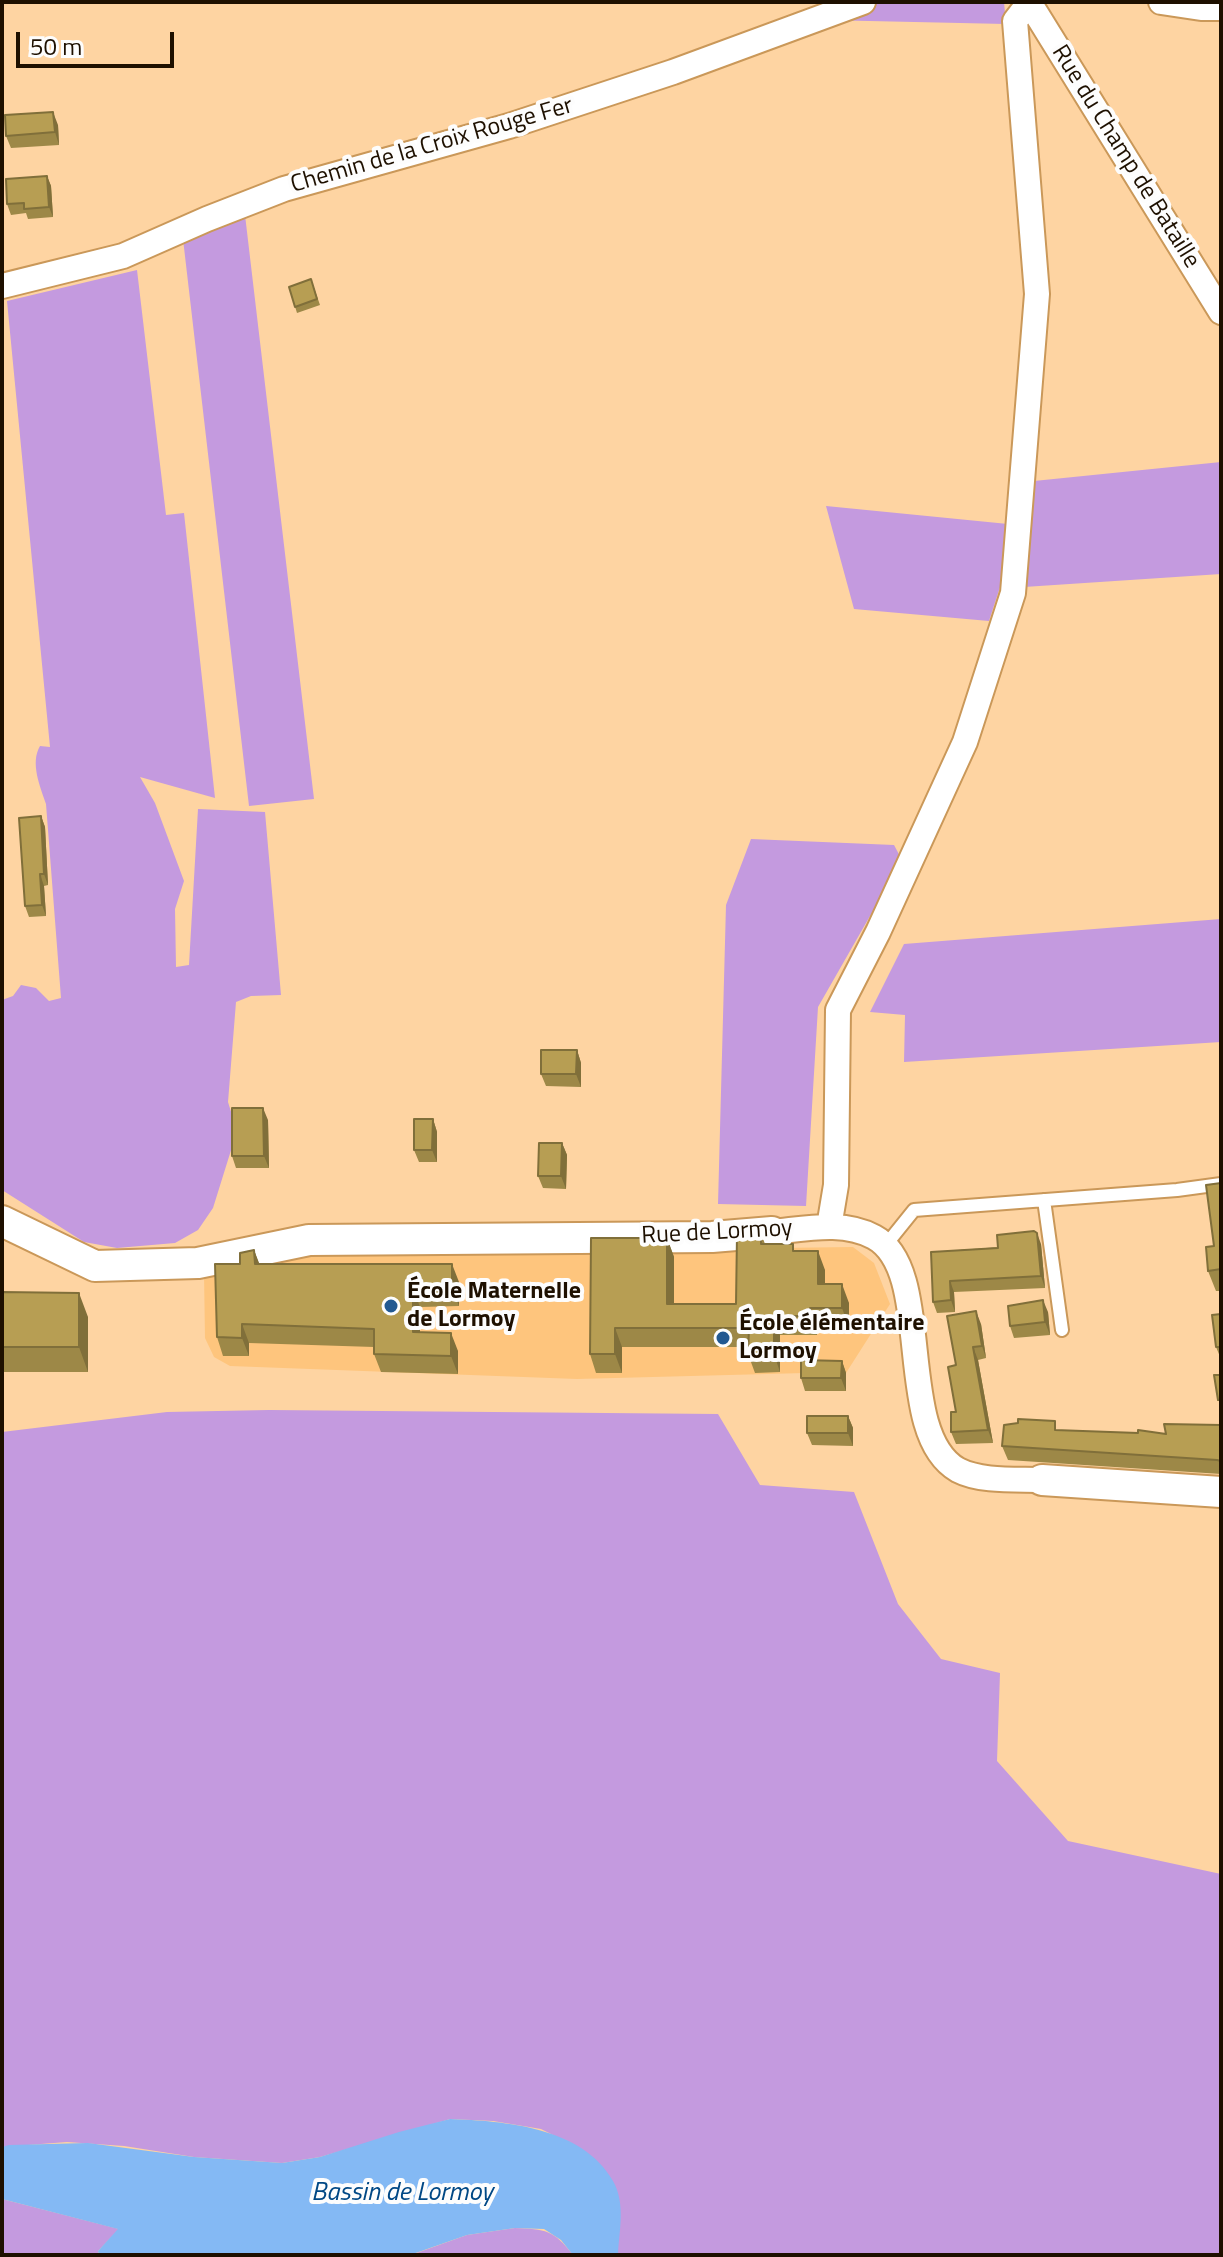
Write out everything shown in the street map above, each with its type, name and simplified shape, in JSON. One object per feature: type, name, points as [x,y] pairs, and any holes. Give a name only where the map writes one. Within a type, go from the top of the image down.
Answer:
[{"type":"street","name":"Chemin de la Croix Rouge Fer","points":[[2,286],[123,256],[284,189],[509,126],[673,72],[863,2]]},
{"type":"street","points":[[829,1227],[836,1185],[838,1010],[878,932],[965,742],[1013,593],[1037,294],[1015,21],[1029,2]]},
{"type":"street","name":"Rue du Champ de Bataille","points":[[1029,2],[1221,312]]},
{"type":"street","points":[[1161,2],[1221,8]]},
{"type":"street","name":"Rue de Lormoy","points":[[2,1221],[95,1266],[198,1263],[309,1240],[712,1237],[829,1227],[875,1237],[885,1246]]},
{"type":"street","points":[[885,1246],[901,1270],[924,1411],[942,1455],[959,1470],[970,1474],[1221,1492]]},
{"type":"lane","points":[[885,1246],[914,1210],[1221,1184]]},
{"type":"lane","points":[[1044,1200],[1062,1330]]},
{"type":"shaded area","points":[[874,2],[1004,2],[1006,24],[823,20]]},
{"type":"shaded area","points":[[245,215],[314,799],[249,806],[183,239]]},
{"type":"shaded area","points":[[137,270],[166,515],[184,513],[215,798],[140,777],[155,803],[184,881],[175,909],[176,967],[189,965],[198,809],[265,812],[281,995],[251,996],[236,1002],[228,1102],[237,1131],[213,1208],[198,1230],[175,1243],[117,1248],[84,1242],[2,1190],[2,1000],[13,996],[21,985],[36,988],[49,1001],[61,998],[46,804],[36,767],[40,746],[50,747],[7,301]]},
{"type":"shaded area","points":[[1221,462],[1221,574],[1024,587],[1034,481]]},
{"type":"shaded area","points":[[826,506],[1008,524],[1001,584],[989,621],[854,609]]},
{"type":"shaded area","points":[[751,839],[894,845],[902,860],[818,1007],[806,1206],[718,1204],[726,905]]},
{"type":"shaded area","points":[[1221,919],[1221,1042],[904,1062],[905,1015],[870,1012],[904,944]]},
{"type":"shaded area","points":[[853,1247],[874,1263],[890,1304],[846,1373],[846,1391],[805,1391],[805,1373],[577,1379],[230,1366],[214,1357],[205,1338],[204,1273],[315,1254]]},
{"type":"shaded area","points":[[167,1412],[718,1414],[760,1485],[854,1492],[898,1604],[941,1659],[1000,1673],[997,1761],[1068,1841],[1221,1874],[1221,2255],[618,2255],[618,2246],[583,2150],[541,2129],[493,2121],[450,2119],[320,2157],[282,2163],[194,2157],[124,2146],[67,2142],[2,2147],[2,1432]]},
{"type":"shaded area","points":[[2,2199],[119,2229],[98,2251],[99,2255],[2,2255]]},
{"type":"shaded area","points":[[515,2228],[548,2232],[573,2255],[411,2255],[467,2235]]},
{"type":"water","name":"Bassin de Lormoy","points":[[450,2119],[540,2130],[582,2149],[600,2163],[613,2181],[619,2199],[618,2255],[573,2255],[561,2240],[544,2229],[515,2228],[467,2235],[410,2255],[99,2255],[98,2251],[118,2229],[2,2199],[2,2147],[9,2145],[88,2143],[194,2157],[282,2163],[320,2157]]},
{"type":"building","points":[[53,112],[55,132],[6,136],[5,115]]},
{"type":"building","points":[[47,176],[49,207],[24,209],[24,203],[7,204],[6,179]]},
{"type":"building","points":[[311,279],[317,299],[295,307],[289,287]]},
{"type":"building","points":[[41,816],[42,905],[25,906],[19,818]]},
{"type":"building","points":[[541,1050],[577,1050],[576,1074],[541,1074]]},
{"type":"building","points":[[232,1108],[263,1108],[264,1156],[232,1156]]},
{"type":"building","points":[[414,1119],[433,1119],[432,1150],[414,1150]]},
{"type":"building","points":[[539,1143],[562,1143],[561,1176],[538,1176]]},
{"type":"building","points":[[1221,1183],[1221,1269],[1208,1271],[1206,1247],[1214,1246],[1206,1185]]},
{"type":"building","points":[[761,1233],[761,1244],[793,1244],[793,1251],[818,1251],[818,1284],[842,1284],[842,1308],[810,1308],[810,1316],[774,1316],[774,1354],[748,1354],[749,1328],[615,1328],[615,1354],[590,1354],[591,1238],[667,1238],[667,1304],[736,1304],[737,1234]]},
{"type":"building","points":[[1037,1233],[1041,1276],[950,1281],[951,1300],[933,1302],[931,1252],[998,1248],[997,1235]]},
{"type":"building","points":[[254,1250],[255,1264],[452,1264],[452,1288],[413,1288],[413,1332],[451,1333],[451,1356],[374,1354],[374,1329],[242,1324],[242,1338],[217,1337],[215,1264],[240,1264],[240,1253]]},
{"type":"building","points":[[2,1292],[79,1293],[79,1347],[2,1347]]},
{"type":"building","points":[[1043,1300],[1045,1322],[1010,1326],[1008,1306]]},
{"type":"building","points":[[976,1311],[982,1346],[973,1347],[988,1430],[951,1432],[951,1412],[956,1412],[948,1367],[956,1365],[947,1316]]},
{"type":"building","points":[[1221,1314],[1221,1347],[1216,1347],[1212,1315]]},
{"type":"building","points":[[801,1360],[842,1361],[841,1378],[801,1378]]},
{"type":"building","points":[[1214,1375],[1221,1375],[1221,1400],[1218,1400]]},
{"type":"building","points":[[807,1416],[848,1416],[848,1433],[807,1433]]},
{"type":"building","points":[[1018,1419],[1055,1421],[1055,1430],[1138,1433],[1138,1430],[1166,1434],[1164,1424],[1221,1425],[1221,1461],[1002,1446],[1004,1425],[1018,1423]]},
{"type":"place","name":"École Maternelle de Lormoy","points":[[391,1306]]},
{"type":"place","name":"École élémentaire Lormoy","points":[[723,1338]]}]
